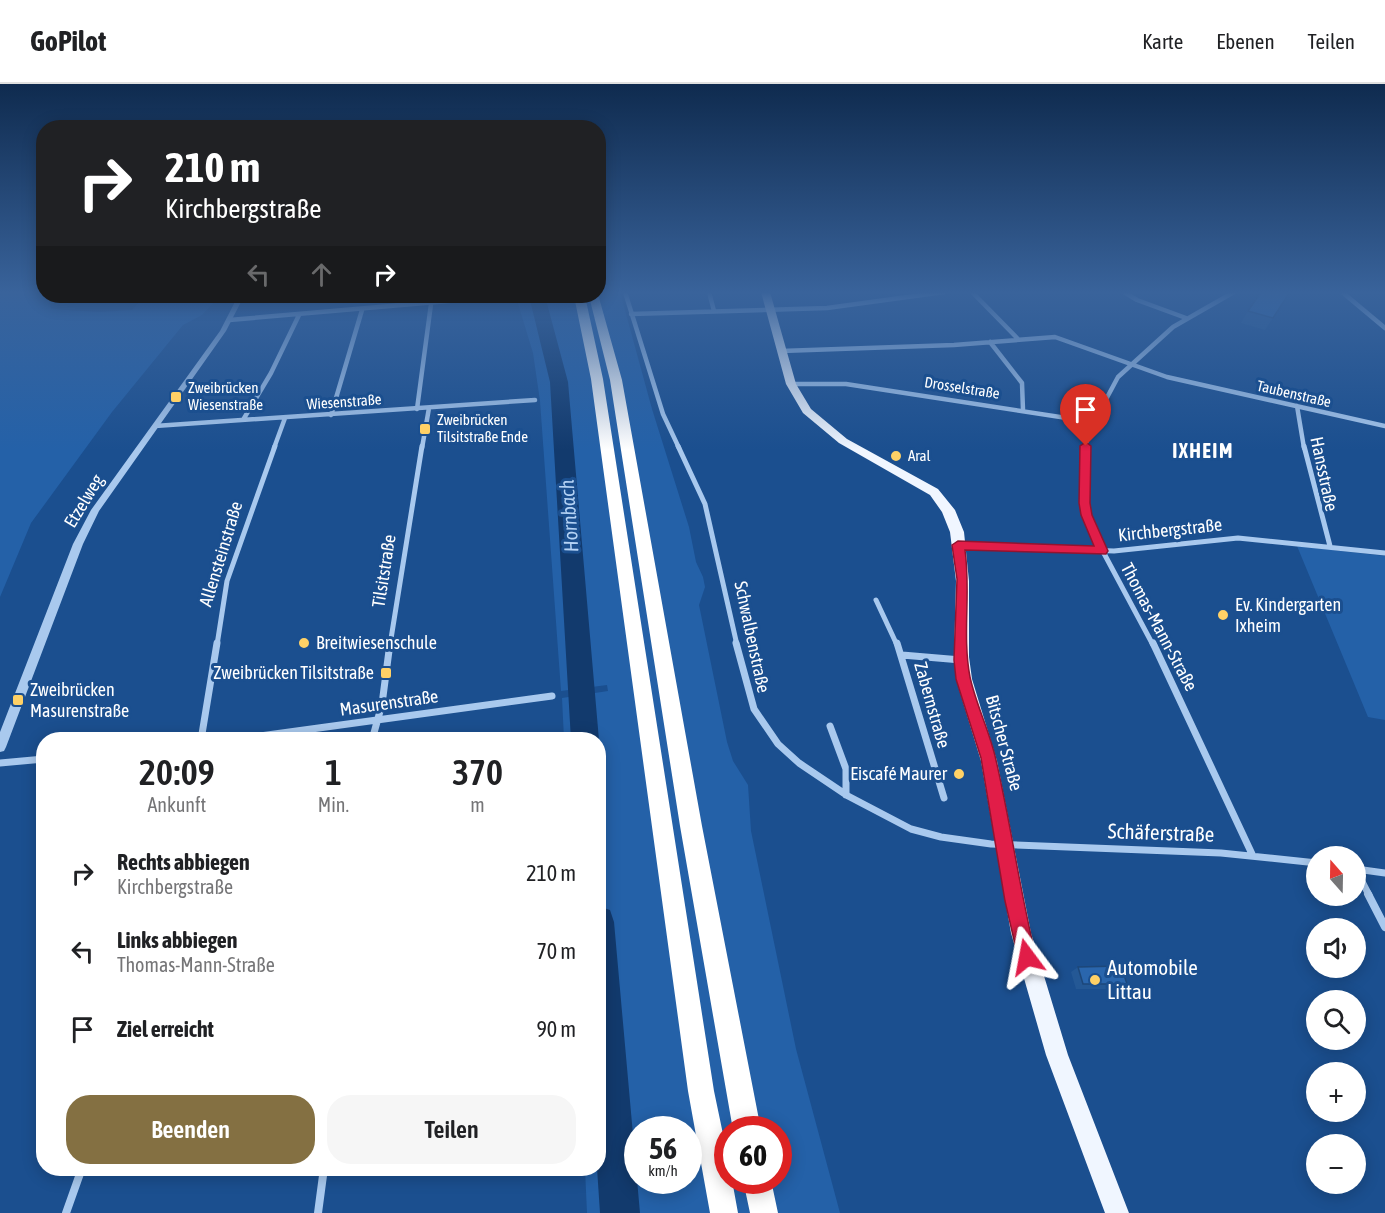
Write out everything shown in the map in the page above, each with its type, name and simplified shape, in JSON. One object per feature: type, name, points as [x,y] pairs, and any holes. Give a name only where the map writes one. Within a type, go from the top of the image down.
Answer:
[{"type":"highway","points":[[590,345],[597,379],[699,1079],[724,1213]]},
{"type":"highway","points":[[607,345],[616,381],[691,826],[744,1116]]},
{"type":"highway","points":[[760,1194],[764,1213]]},
{"type":"main road","name":"Bitscher Straße","points":[[779,345],[791,384],[807,411],[832,434],[923,484],[944,501],[953,518],[963,579],[961,660],[967,695],[988,758],[1024,946],[1043,1013],[1118,1213]]},
{"type":"street","name":"Etzelweg","points":[[0,747],[78,544],[103,497],[213,345]]},
{"type":"street","points":[[243,420],[285,345]]},
{"type":"street","points":[[331,415],[352,345]]},
{"type":"street","points":[[417,409],[426,345]]},
{"type":"street","name":"Schwalbenstraße","points":[[641,345],[663,414],[705,504],[748,695],[754,712],[781,749],[846,795],[880,815],[924,833],[1004,845]]},
{"type":"street","name":"Taubenstraße","points":[[781,351],[928,345]]},
{"type":"street","points":[[992,345],[1022,383],[1023,410]]},
{"type":"street","name":"Taubenstraße","points":[[1079,345],[1167,377],[1385,426]]},
{"type":"street","name":"Thomas-Mann-Straße","points":[[1154,345],[1130,364],[1109,390],[1093,423],[1086,446],[1085,503],[1089,523],[1102,551],[1167,671],[1252,854]]},
{"type":"street","name":"Drosselstraße","points":[[791,384],[846,384],[1023,410],[1093,423]]},
{"type":"street","name":"Wiesenstraße","points":[[155,426],[535,400]]},
{"type":"street","name":"Hansstraße","points":[[1297,406],[1307,466],[1330,546]]},
{"type":"street","name":"Tilsitstraße","points":[[374,732],[382,704],[396,595],[429,408]]},
{"type":"street","name":"Allensteinstraße","points":[[202,732],[227,581],[285,418]]},
{"type":"street","name":"Kirchbergstraße","points":[[958,545],[1102,551],[1238,538],[1385,553]]},
{"type":"street","name":"Zabernstraße","points":[[876,600],[902,655],[944,798]]},
{"type":"street","name":"Zabernstraße","points":[[902,655],[961,660]]},
{"type":"street","name":"Masurenstraße","points":[[286,732],[552,696]]},
{"type":"street","points":[[830,726],[847,771],[849,785],[846,795]]},
{"type":"street","points":[[0,763],[36,760]]},
{"type":"street","name":"Schäferstraße","points":[[1004,845],[1252,854],[1306,861]]},
{"type":"street","points":[[1366,871],[1385,873]]},
{"type":"street","points":[[1366,890],[1385,927]]},
{"type":"street","points":[[66,1213],[79,1176]]},
{"type":"street","points":[[318,1213],[323,1176]]},
{"type":"shaded area","points":[[0,345],[167,345],[112,412],[31,523],[0,597]]},
{"type":"shaded area","points":[[530,345],[634,345],[689,527],[696,562],[703,577],[705,587],[699,605],[727,742],[733,761],[748,785],[751,831],[796,1049],[840,1213],[587,1213],[585,1176],[606,1176],[606,732],[564,732],[562,698],[608,691],[607,685],[561,691],[540,401]]},
{"type":"shaded area","points":[[1297,546],[1385,556],[1385,720],[1368,717]]},
{"type":"building","points":[[1121,966],[1127,984],[1083,984],[1078,967]]},
{"type":"waterway","name":"Hornbach","points":[[549,345],[559,382],[584,732]]},
{"type":"waterway","name":"Hornbach","points":[[606,1028],[620,1213]]},
{"type":"place","name":"Zweibrücken Wiesenstraße","points":[[176,397]]},
{"type":"place","name":"Zweibrücken Tilsitstraße Ende","points":[[425,429]]},
{"type":"place","name":"Aral","points":[[896,456]]},
{"type":"place","name":"Ev. Kindergarten Ixheim","points":[[1223,615]]},
{"type":"place","name":"Breitwiesenschule","points":[[304,643]]},
{"type":"place","name":"Zweibrücken Tilsitstraße","points":[[386,673]]},
{"type":"place","name":"Zweibrücken Masurenstraße","points":[[18,700]]},
{"type":"place","name":"Eiscafé Maurer","points":[[959,774]]},
{"type":"place","name":"Automobile Littau","points":[[1095,980]]},
{"type":"district","name":"IXHEIM","points":[[1203,451]]},
{"type":"route","points":[[1027,957],[1014,901],[992,775],[982,735],[963,679],[961,660],[963,579],[958,545],[1102,551],[1086,515],[1086,446]]}]
